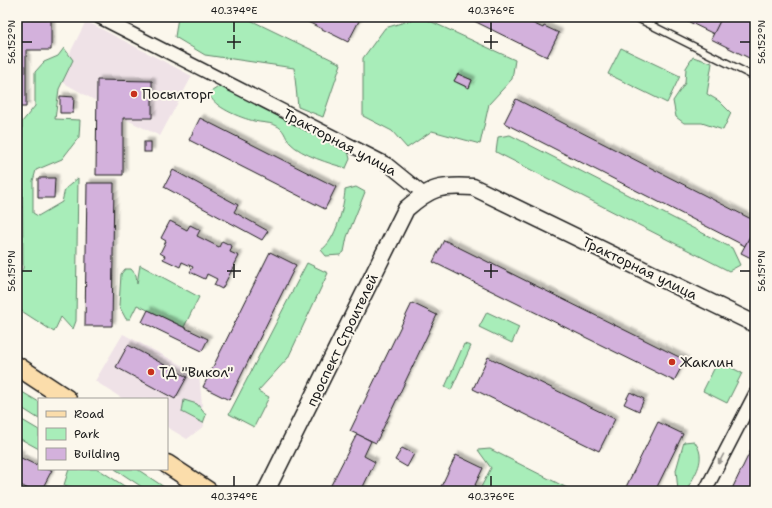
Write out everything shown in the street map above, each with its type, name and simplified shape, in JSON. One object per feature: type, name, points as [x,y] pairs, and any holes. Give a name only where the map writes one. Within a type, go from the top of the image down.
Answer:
[{"type":"main road","name":"Тракторная улица","points":[[424,194],[446,185],[473,187],[755,324]]},
{"type":"main road","name":"проспект Строителей","points":[[266,491],[406,209],[424,194]]},
{"type":"main road","points":[[17,366],[65,398]]},
{"type":"main road","points":[[168,465],[208,491]]},
{"type":"street","name":"Тракторная улица","points":[[99,17],[387,164],[424,194]]},
{"type":"street","points":[[705,491],[755,394]]},
{"type":"lane","points":[[635,17],[755,77]]},
{"type":"shaded area","points":[[86,21],[192,76],[160,136],[123,118],[123,101],[96,101],[57,79]]},
{"type":"shaded area","points":[[123,334],[199,374],[204,426],[187,439],[168,428],[168,398],[121,398],[95,381]]},
{"type":"green space","points":[[178,17],[244,17],[341,64],[323,117],[298,107],[294,68],[205,55],[175,37]]},
{"type":"green space","points":[[421,17],[515,60],[512,79],[489,104],[480,144],[432,131],[407,148],[392,131],[363,116],[363,58],[385,28]],"holes":[[[458,74],[472,80],[468,88],[454,81]]]},
{"type":"green space","points":[[64,48],[73,60],[59,89],[55,119],[80,120],[79,137],[62,159],[36,170],[33,181],[33,213],[38,216],[62,202],[65,189],[78,178],[76,321],[73,329],[61,317],[54,332],[17,308],[17,276],[19,276],[23,268],[22,122],[35,106],[35,72],[44,62],[58,56]]},
{"type":"green space","points":[[621,48],[680,76],[667,103],[608,74]]},
{"type":"green space","points":[[693,57],[712,63],[707,94],[719,101],[731,113],[723,130],[702,123],[684,123],[676,117],[673,101],[685,83],[686,68]]},
{"type":"green space","points":[[220,86],[348,151],[350,159],[346,168],[316,158],[301,151],[290,143],[283,131],[275,125],[248,120],[221,107],[215,103],[209,93]]},
{"type":"green space","points":[[510,135],[732,248],[740,265],[729,271],[496,152],[498,137]]},
{"type":"green space","points":[[356,187],[365,192],[347,237],[344,252],[340,255],[326,256],[321,250],[331,239],[335,231],[341,214],[345,190]]},
{"type":"green space","points":[[307,263],[328,273],[288,358],[258,391],[269,397],[254,427],[229,414]]},
{"type":"green space","points":[[140,265],[199,297],[184,327],[137,305],[130,319],[126,319],[119,306],[121,274],[125,269],[131,269],[136,275],[137,284]]},
{"type":"green space","points":[[487,312],[519,327],[512,343],[479,327]]},
{"type":"green space","points":[[464,344],[471,346],[451,390],[445,387]]},
{"type":"green space","points":[[718,361],[742,373],[727,403],[703,391]]},
{"type":"green space","points":[[17,389],[38,401],[38,418],[17,405]]},
{"type":"green space","points":[[184,400],[197,404],[206,415],[203,423],[182,412]]},
{"type":"green space","points":[[17,417],[38,429],[38,448],[17,437]]},
{"type":"green space","points":[[694,441],[700,454],[699,466],[686,491],[678,491],[676,470],[684,442]]},
{"type":"green space","points":[[490,449],[573,491],[479,491],[491,468],[478,450]]},
{"type":"green space","points":[[69,470],[100,470],[132,491],[86,491],[64,485]]},
{"type":"green space","points":[[116,470],[138,470],[170,491],[148,491]]},
{"type":"building","points":[[298,17],[357,17],[360,19],[348,42]]},
{"type":"building","points":[[466,17],[526,17],[529,18],[528,21],[559,33],[547,57]]},
{"type":"building","points":[[679,17],[722,17],[714,34]]},
{"type":"building","points":[[722,17],[743,17],[755,23],[755,61],[711,39]]},
{"type":"building","points":[[17,19],[51,19],[51,50],[26,50],[26,107],[17,107]]},
{"type":"building","points":[[458,74],[472,80],[469,88],[454,81]]},
{"type":"building","points":[[97,80],[152,81],[152,118],[123,118],[123,175],[96,175]]},
{"type":"building","points":[[60,96],[74,97],[73,113],[60,113]]},
{"type":"building","points":[[516,99],[755,221],[755,227],[745,246],[504,123]]},
{"type":"building","points":[[200,118],[336,187],[325,209],[189,140]]},
{"type":"building","points":[[144,142],[151,142],[151,152],[144,152]]},
{"type":"building","points":[[173,170],[238,205],[234,212],[268,231],[262,240],[164,187]]},
{"type":"building","points":[[38,178],[55,178],[54,198],[38,198]]},
{"type":"building","points":[[87,183],[114,183],[112,326],[85,326]]},
{"type":"building","points":[[170,221],[187,230],[190,225],[200,230],[197,236],[219,247],[222,241],[232,246],[230,252],[239,256],[222,289],[214,285],[217,279],[207,274],[205,279],[190,272],[193,267],[182,262],[180,267],[163,259],[165,256],[160,253],[166,241],[161,238]]},
{"type":"building","points":[[755,227],[755,260],[741,253]]},
{"type":"building","points":[[444,240],[685,360],[674,381],[433,262]]},
{"type":"building","points":[[270,252],[296,265],[229,400],[203,387]]},
{"type":"building","points":[[412,303],[437,315],[376,443],[350,431]]},
{"type":"building","points":[[148,310],[208,339],[202,351],[142,322]]},
{"type":"building","name":"ТД \"Викол\"","points":[[128,345],[187,377],[175,399],[116,367]]},
{"type":"building","points":[[488,357],[615,419],[599,451],[473,389]]},
{"type":"building","points":[[630,392],[644,399],[639,411],[624,404]]},
{"type":"building","points":[[658,422],[683,434],[655,491],[624,491]]},
{"type":"building","points":[[357,434],[371,441],[364,456],[375,462],[361,491],[328,491]]},
{"type":"building","points":[[755,442],[755,491],[731,491],[745,462]]},
{"type":"building","points":[[402,448],[414,454],[407,467],[395,460]]},
{"type":"building","points":[[17,453],[21,455],[19,457],[36,465],[38,464],[38,470],[52,470],[41,491],[32,491],[17,483]]},
{"type":"building","points":[[456,455],[483,468],[475,485],[478,487],[476,491],[439,491]]},
{"type":"place","name":"Посылторг","points":[[134,94]]},
{"type":"place","name":"Жаклин","points":[[672,362]]},
{"type":"place","name":"ТД \"Викол\"","points":[[151,372]]}]
